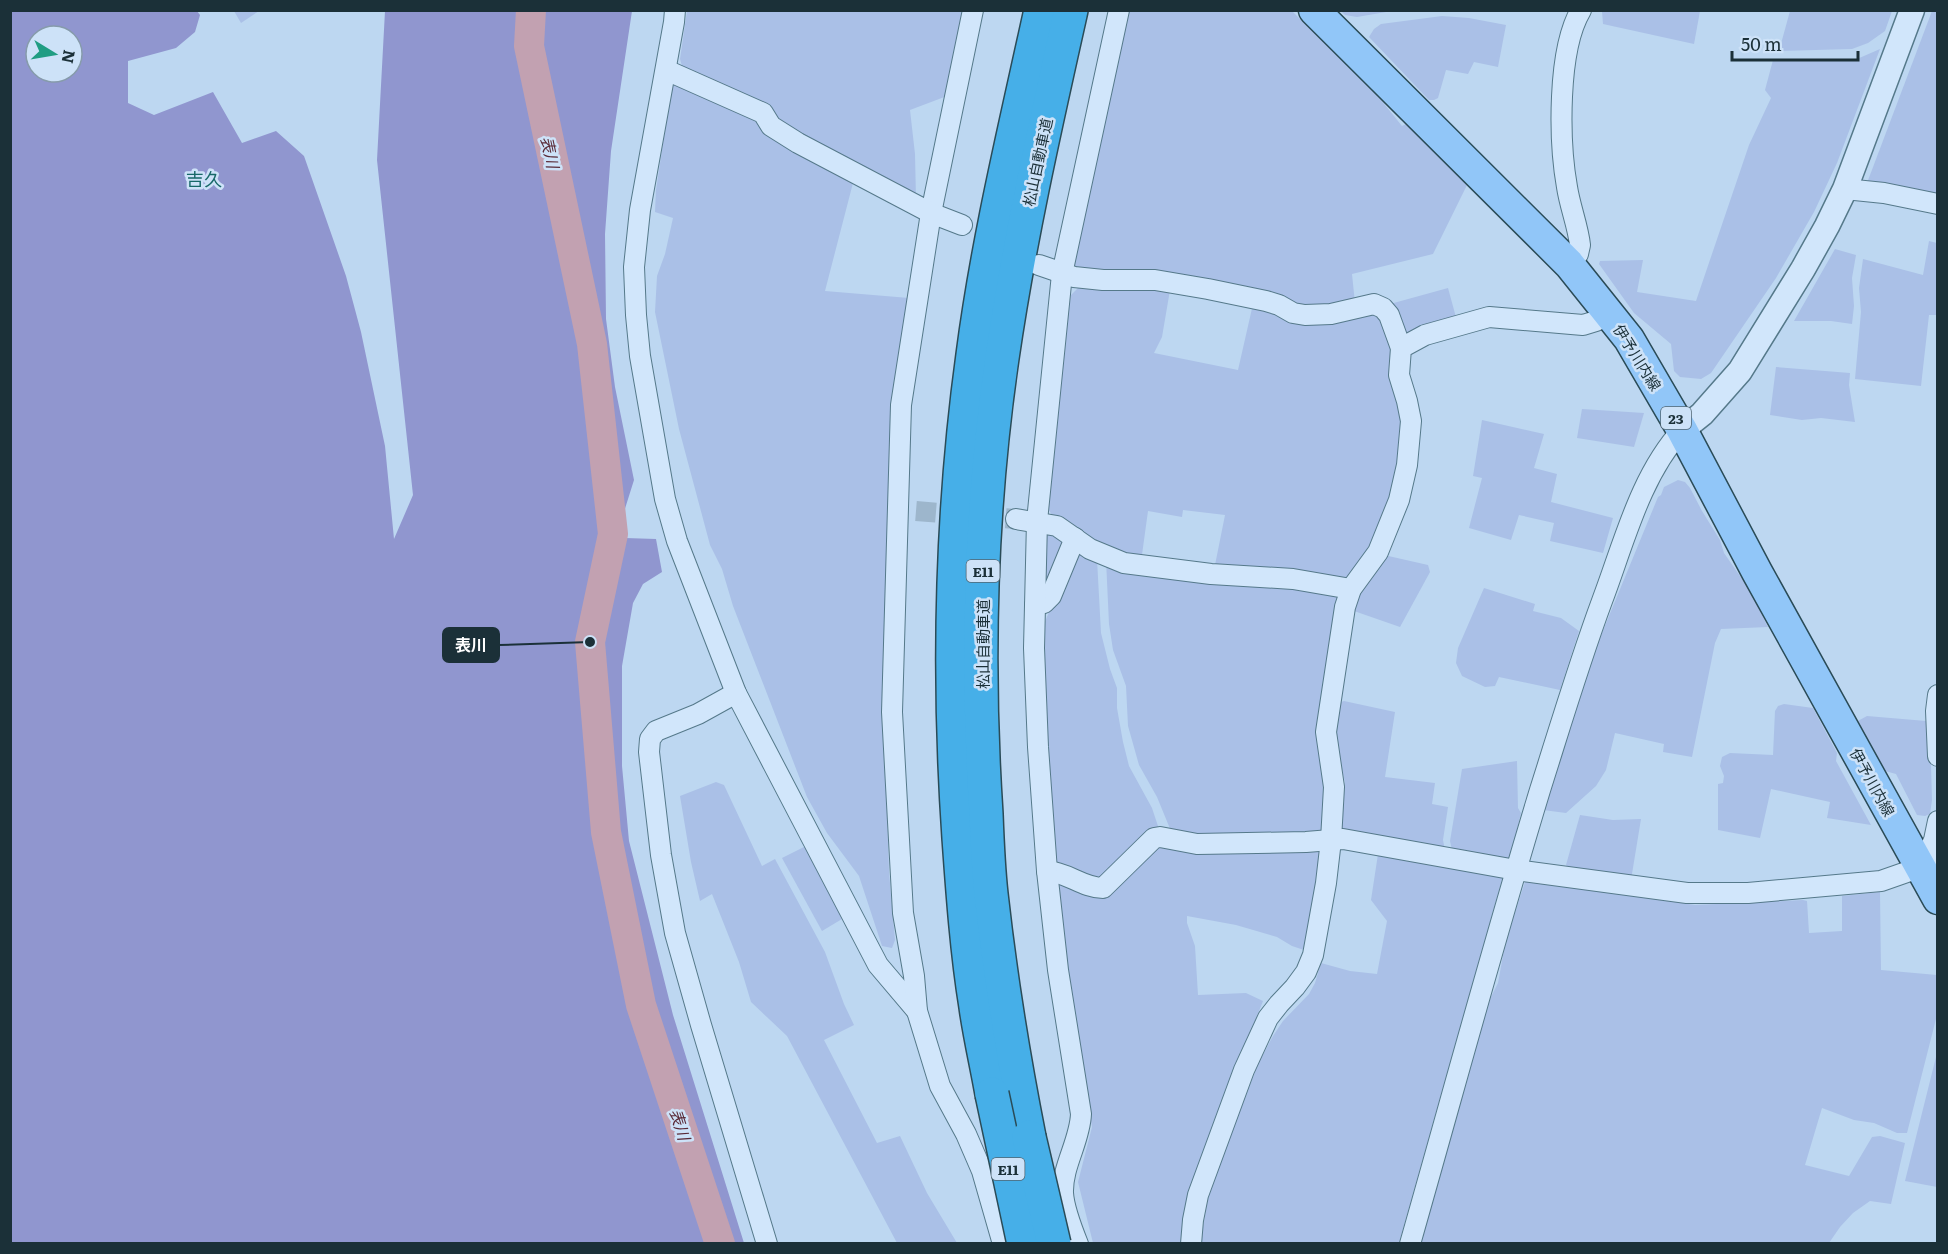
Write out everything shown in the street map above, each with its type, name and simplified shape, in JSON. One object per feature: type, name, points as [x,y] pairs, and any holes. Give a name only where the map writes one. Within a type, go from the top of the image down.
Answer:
[{"type":"highway","name":"松山自動車道","points":[[1024,1244],[975,1006],[962,892],[953,760],[952,621],[958,499],[973,355],[1001,195],[1041,10]]},
{"type":"highway","name":"松山自動車道","points":[[1054,1244],[1029,1137],[1005,1001],[991,892],[982,757],[980,623],[987,501],[1002,359],[1028,200],[1071,10]]},
{"type":"main road","name":"伊予川内線","points":[[1314,10],[1569,264],[1629,339],[1682,430],[1757,572],[1929,867],[1938,899]]},
{"type":"street","points":[[675,10],[640,210],[633,267],[638,336],[665,500],[677,541],[736,693],[878,965],[917,1011]]},
{"type":"street","points":[[973,10],[931,213],[902,405],[907,510],[892,712],[903,913],[914,976],[917,1011],[940,1086],[966,1134],[982,1171],[1003,1244]]},
{"type":"street","points":[[1078,1244],[1063,1195],[1066,1170],[1080,1128],[1081,1114],[1058,970],[1047,871],[1038,747],[1035,605],[1037,521],[1062,274],[1119,10]]},
{"type":"street","points":[[1569,264],[1578,254],[1580,245],[1567,185],[1562,92],[1565,54],[1581,10]]},
{"type":"street","points":[[1410,1244],[1516,870],[1580,660],[1638,505],[1662,455],[1682,430],[1702,414],[1740,371],[1803,269],[1845,189],[1912,10]]},
{"type":"street","points":[[666,70],[763,113],[771,126],[798,143],[931,213],[962,225]]},
{"type":"street","points":[[1845,189],[1884,193],[1938,204]]},
{"type":"street","points":[[1039,265],[1062,274],[1091,280],[1155,280],[1266,301],[1293,313],[1305,315],[1330,314],[1374,304],[1383,308],[1389,315],[1401,348],[1399,375],[1411,421],[1407,465],[1399,500],[1378,552],[1351,589],[1345,607],[1326,732],[1334,787],[1331,840],[1313,955],[1300,980],[1268,1018],[1244,1070],[1198,1195],[1191,1244]]},
{"type":"street","points":[[1401,348],[1425,335],[1489,317],[1583,325],[1596,321],[1608,311]]},
{"type":"street","points":[[1016,519],[1057,526],[1103,556],[1146,567],[1293,579],[1351,589]]},
{"type":"street","points":[[1035,605],[1044,603],[1051,596],[1075,538]]},
{"type":"street","points":[[736,693],[698,714],[656,731],[650,739],[649,752],[661,855],[675,933],[767,1244]]},
{"type":"street","points":[[1938,694],[1936,711],[1938,756]]},
{"type":"street","points":[[1047,871],[1060,873],[1103,888],[1154,838],[1160,837],[1197,844],[1343,839],[1516,870],[1687,893],[1758,892],[1881,881],[1929,867],[1938,821]]},
{"type":"street","points":[[982,1171],[1063,1195]]},
{"type":"shaded area","points":[[1602,10],[1700,11],[1694,44],[1603,24]]},
{"type":"shaded area","points":[[1790,10],[1892,11],[1885,31],[1868,43],[1852,49],[1779,51]]},
{"type":"shaded area","points":[[10,11],[197,11],[200,15],[195,32],[176,48],[128,61],[128,103],[154,115],[213,92],[242,143],[276,131],[304,156],[346,276],[361,332],[385,446],[394,539],[413,495],[377,160],[385,11],[632,11],[611,151],[605,234],[606,319],[615,387],[634,480],[623,515],[625,538],[656,539],[662,572],[643,584],[633,603],[622,666],[622,766],[629,841],[673,1015],[744,1243],[11,1243]]},
{"type":"shaded area","points":[[234,11],[259,11],[241,23]]},
{"type":"shaded area","points":[[687,11],[967,11],[947,96],[910,110],[915,154],[916,199],[682,66],[680,59]]},
{"type":"shaded area","points":[[1127,11],[1292,11],[1381,100],[1402,126],[1408,123],[1468,183],[1433,254],[1352,274],[1355,303],[1327,310],[1071,268]]},
{"type":"shaded area","points":[[1341,11],[1392,11],[1357,17],[1345,15]]},
{"type":"shaded area","points":[[1932,11],[1937,11],[1937,197],[1867,183]]},
{"type":"shaded area","points":[[1442,16],[1506,25],[1498,67],[1474,62],[1468,74],[1446,70],[1438,98],[1429,100],[1369,37],[1381,24]]},
{"type":"shaded area","points":[[1880,49],[1837,163],[1814,212],[1776,278],[1711,373],[1701,379],[1680,377],[1674,371],[1671,344],[1634,313],[1599,264],[1600,261],[1643,260],[1637,292],[1696,301],[1749,145],[1771,98],[1765,90],[1773,60],[1857,59]]},
{"type":"shaded area","points":[[677,80],[753,113],[854,179],[825,291],[909,298],[892,429],[883,696],[889,872],[895,940],[892,948],[882,946],[859,876],[827,833],[807,797],[733,606],[722,569],[710,545],[679,429],[655,312],[657,276],[665,254],[673,218],[655,212],[656,190],[672,84]]},
{"type":"shaded area","points":[[1929,241],[1937,243],[1937,315],[1929,315],[1921,386],[1855,379],[1861,312],[1859,288],[1863,259],[1923,275]]},
{"type":"shaded area","points":[[1835,249],[1856,255],[1852,278],[1854,306],[1852,324],[1831,321],[1794,321]]},
{"type":"shaded area","points":[[1080,286],[1170,290],[1162,337],[1154,353],[1238,370],[1253,304],[1377,312],[1392,337],[1390,361],[1401,404],[1404,439],[1382,530],[1350,582],[1214,570],[1225,515],[1183,510],[1182,517],[1148,511],[1141,562],[1133,561],[1055,520],[1047,507],[1058,385],[1071,295]]},
{"type":"shaded area","points":[[1448,288],[1457,321],[1405,335],[1390,304]]},
{"type":"shaded area","points":[[1776,367],[1850,373],[1849,385],[1855,422],[1821,418],[1802,420],[1770,415]]},
{"type":"shaded area","points":[[1582,409],[1644,413],[1634,447],[1577,438]]},
{"type":"shaded area","points":[[1482,420],[1544,434],[1534,468],[1557,474],[1551,502],[1613,518],[1603,553],[1550,541],[1554,523],[1519,515],[1511,540],[1469,528],[1482,478],[1473,476]]},
{"type":"shaded area","points":[[1678,480],[1685,482],[1690,488],[1720,540],[1724,553],[1749,589],[1768,627],[1721,629],[1715,643],[1692,757],[1663,752],[1664,744],[1615,733],[1606,770],[1596,786],[1566,813],[1543,810],[1574,708],[1597,645],[1658,497],[1664,487]]},
{"type":"shaded area","points":[[1052,531],[1068,542],[1050,586],[1043,586],[1046,535]]},
{"type":"shaded area","points":[[1076,547],[1097,559],[1101,633],[1117,688],[1117,708],[1123,742],[1129,766],[1152,808],[1160,832],[1106,882],[1058,867],[1052,856],[1042,669],[1044,624]]},
{"type":"shaded area","points":[[1384,555],[1428,565],[1430,572],[1400,627],[1354,611],[1358,592]]},
{"type":"shaded area","points":[[1106,560],[1344,594],[1324,837],[1173,836],[1157,797],[1139,765],[1128,726],[1126,686],[1113,650],[1109,624]]},
{"type":"shaded area","points":[[1484,588],[1535,604],[1533,611],[1561,618],[1579,631],[1560,690],[1499,677],[1495,686],[1485,687],[1462,676],[1456,663],[1458,648]]},
{"type":"shaded area","points":[[1344,701],[1395,712],[1385,777],[1435,783],[1432,804],[1448,807],[1443,840],[1445,850],[1341,831],[1345,782],[1333,745],[1338,703]]},
{"type":"shaded area","points":[[1784,704],[1813,708],[1837,753],[1836,761],[1871,825],[1827,818],[1830,802],[1771,789],[1760,838],[1718,830],[1718,784],[1723,783],[1724,776],[1720,766],[1722,757],[1730,753],[1773,755],[1775,711],[1778,706]]},
{"type":"shaded area","points":[[1867,716],[1926,721],[1930,729],[1932,800],[1930,814],[1917,815],[1896,774],[1885,771],[1856,722]]},
{"type":"shaded area","points":[[1517,761],[1518,808],[1521,813],[1510,860],[1453,854],[1450,841],[1462,769]]},
{"type":"shaded area","points":[[716,782],[724,785],[762,866],[775,859],[825,952],[854,1025],[824,1040],[877,1143],[900,1136],[927,1193],[957,1243],[897,1243],[787,1036],[751,1002],[739,962],[712,894],[700,901],[680,796]]},
{"type":"shaded area","points":[[1580,815],[1613,820],[1641,819],[1631,880],[1571,870],[1566,865]]},
{"type":"shaded area","points":[[1154,843],[1324,846],[1304,950],[1277,937],[1236,925],[1187,916],[1187,923],[1195,946],[1198,995],[1246,993],[1263,1001],[1226,1095],[1182,1243],[1093,1243],[1078,1182],[1092,1127],[1071,1001],[1057,880],[1086,890]]},
{"type":"shaded area","points":[[810,844],[842,919],[822,931],[782,858]]},
{"type":"shaded area","points":[[1378,854],[1503,876],[1399,1243],[1200,1244],[1208,1199],[1221,1160],[1258,1064],[1273,1036],[1283,1021],[1309,994],[1321,963],[1350,971],[1377,974],[1387,921],[1371,900]]},
{"type":"shaded area","points":[[1526,879],[1695,905],[1803,900],[1807,901],[1809,933],[1842,931],[1842,896],[1880,892],[1881,970],[1937,975],[1937,1015],[1907,1133],[1897,1133],[1874,1123],[1854,1120],[1822,1108],[1805,1165],[1849,1176],[1872,1137],[1880,1136],[1905,1143],[1891,1204],[1870,1201],[1853,1213],[1829,1243],[1420,1244],[1489,1001],[1498,983],[1506,939]]},
{"type":"shaded area","points":[[1937,1053],[1937,1187],[1905,1181]]},
{"type":"waterway","name":"表川","points":[[531,10],[529,46],[592,344],[613,534],[590,642],[606,832],[641,1005],[720,1244]]},
{"type":"tunnel","points":[[916,511],[1016,519]]},
{"type":"place","name":"表川","points":[[590,642]]},
{"type":"district","name":"吉久","points":[[204,178]]}]
